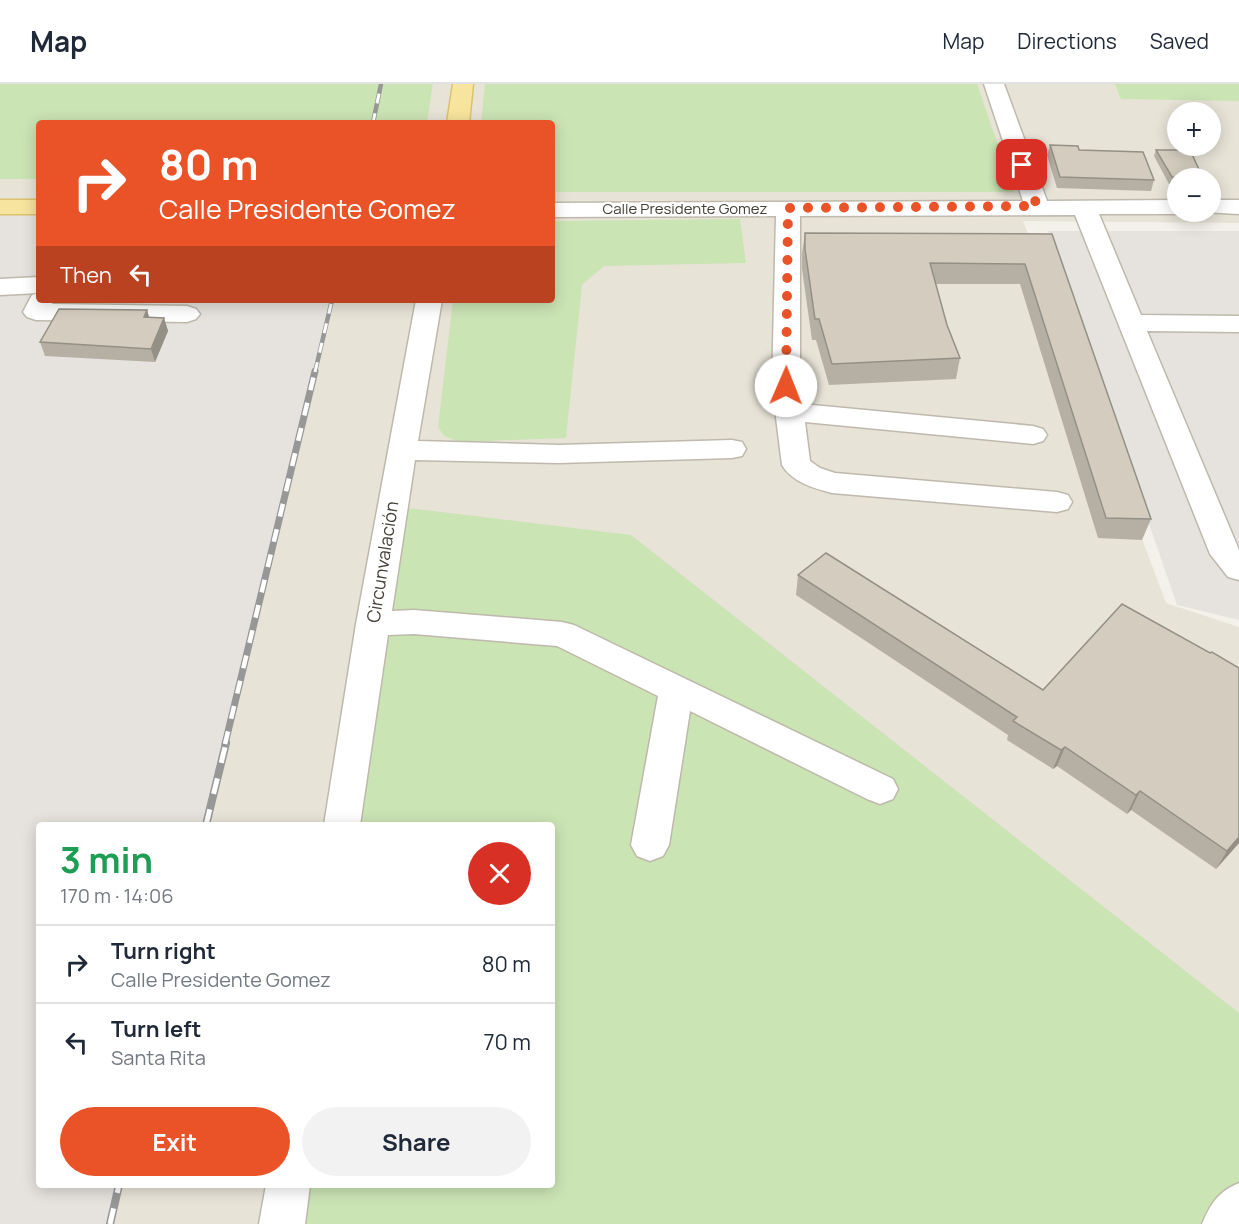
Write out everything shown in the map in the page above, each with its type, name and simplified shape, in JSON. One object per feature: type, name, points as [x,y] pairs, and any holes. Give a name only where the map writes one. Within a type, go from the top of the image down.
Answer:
[{"type":"main road","points":[[458,120],[463,84]]},
{"type":"main road","points":[[0,207],[36,207]]},
{"type":"street","points":[[993,84],[1037,206]]},
{"type":"street","points":[[1084,207],[1225,554],[1239,569]]},
{"type":"street","name":"Calle Presidente Gomez","points":[[555,210],[1167,207]]},
{"type":"street","points":[[1221,207],[1239,207]]},
{"type":"street","points":[[788,208],[786,386],[796,465],[810,475],[832,483],[1057,502]]},
{"type":"street","points":[[0,287],[36,285]]},
{"type":"street","points":[[39,303],[36,312],[187,314]]},
{"type":"street","name":"Circunvalación","points":[[342,822],[372,624],[428,303]]},
{"type":"street","points":[[1131,323],[1239,324]]},
{"type":"street","points":[[789,412],[1033,435]]},
{"type":"street","points":[[402,450],[559,454],[732,449]]},
{"type":"street","points":[[372,624],[414,622],[562,634],[880,789]]},
{"type":"street","points":[[650,846],[676,690]]},
{"type":"street","points":[[282,1224],[288,1188]]},
{"type":"street","points":[[1225,1224],[1239,1205]]},
{"type":"shaded area","points":[[433,84],[1239,84],[1239,223],[1023,221],[1166,603],[1239,627],[1239,1224],[0,1224],[0,179],[36,179],[36,303],[555,303],[555,120],[427,120]]},
{"type":"shaded area","points":[[0,207],[36,207],[36,303],[331,303],[207,822],[36,822],[36,1188],[118,1188],[110,1224],[0,1224]]},
{"type":"shaded area","points":[[1048,231],[1239,231],[1239,620],[1177,605]]},
{"type":"green space","points":[[0,84],[433,84],[427,120],[36,120],[36,179],[0,179]]},
{"type":"green space","points":[[485,84],[977,84],[1014,192],[555,192],[555,120],[481,120]]},
{"type":"green space","points":[[1115,84],[1239,84],[1239,101],[1121,99]]},
{"type":"green space","points":[[740,219],[746,263],[604,266],[582,285],[566,438],[460,442],[444,436],[438,427],[453,303],[555,303],[555,221]]},
{"type":"green space","points":[[392,506],[631,535],[1239,1013],[1239,1224],[282,1224],[288,1188],[555,1188],[555,822],[343,822]]},
{"type":"building","points":[[1050,145],[1078,146],[1079,150],[1143,152],[1154,180],[1060,177]]},
{"type":"building","points":[[1156,150],[1167,150],[1167,156],[1193,156],[1198,168],[1167,168]]},
{"type":"building","points":[[805,233],[1052,234],[1151,519],[1106,518],[1025,264],[930,263],[947,325],[960,358],[832,364],[819,319],[815,319],[805,249]]},
{"type":"building","points":[[59,309],[147,310],[144,317],[164,318],[151,349],[40,342]]},
{"type":"building","points":[[826,553],[1043,690],[1122,604],[1239,668],[1239,837],[1227,851],[1140,791],[1136,795],[1065,747],[1061,750],[1013,721],[1017,717],[798,575]]},
{"type":"railway","points":[[374,120],[381,84]]},
{"type":"railway","points":[[315,372],[331,303]]},
{"type":"railway","points":[[225,744],[315,371]]},
{"type":"railway","points":[[207,822],[226,743]]},
{"type":"railway","points":[[110,1224],[118,1188]]},
{"type":"route","points":[[786,386],[788,208],[1037,206],[1022,165]]}]
